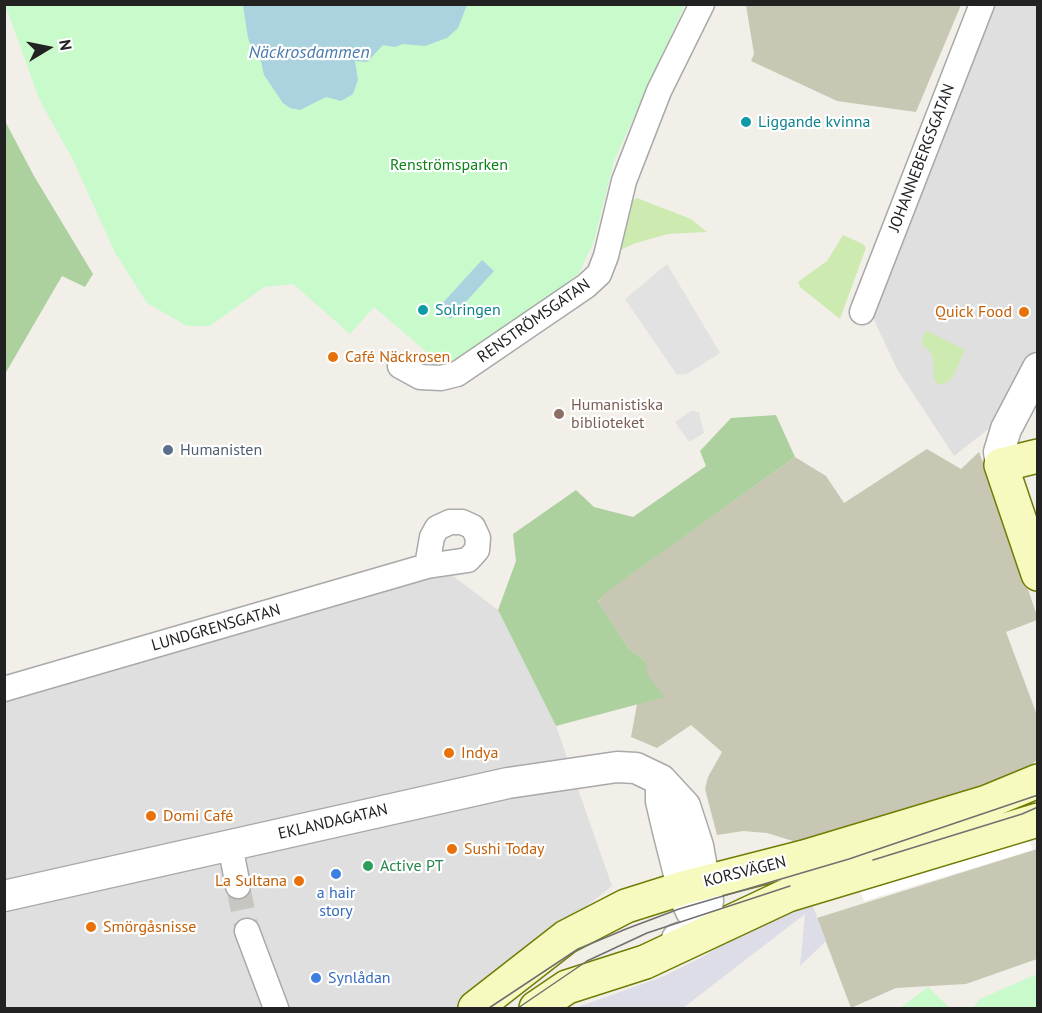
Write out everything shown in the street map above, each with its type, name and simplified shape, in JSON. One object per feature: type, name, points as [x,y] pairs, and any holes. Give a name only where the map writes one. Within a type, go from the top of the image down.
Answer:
[{"type":"main road","points":[[1038,456],[1001,465],[1038,574]]},
{"type":"main road","name":"KORSVÄGEN","points":[[536,1008],[567,987],[645,962],[717,922],[788,895],[849,860],[1025,787]]},
{"type":"main road","name":"KORSVÄGEN","points":[[475,1008],[566,937],[626,906],[694,885],[849,860],[1031,822]]},
{"type":"street","name":"RENSTRÖMSGATAN","points":[[400,366],[420,377],[441,378],[457,374],[586,286],[599,274],[606,256],[624,181],[659,91],[702,4]]},
{"type":"street","name":"JOHANNEBERGSGATAN","points":[[862,312],[982,4]]},
{"type":"street","points":[[1001,465],[999,452],[1006,429],[1038,368]]},
{"type":"street","name":"LUNDGRENSGATAN","points":[[4,689],[427,566]]},
{"type":"street","name":"EKLANDAGATAN","points":[[4,897],[230,845],[542,778],[617,767],[636,768],[661,780],[662,801],[694,885],[692,914],[717,922]]},
{"type":"street","points":[[230,845],[238,886]]},
{"type":"street","points":[[247,931],[276,1008]]},
{"type":"shaded area","points":[[961,4],[916,112],[837,101],[751,61],[754,54],[746,5]]},
{"type":"shaded area","points":[[991,5],[1037,5],[1037,354],[1000,420],[954,456],[897,369],[867,305]]},
{"type":"shaded area","points":[[667,264],[720,353],[687,374],[677,375],[625,299]]},
{"type":"shaded area","points":[[691,411],[699,412],[704,433],[689,442],[675,422]]},
{"type":"shaded area","points":[[927,449],[961,469],[979,452],[1007,527],[1037,616],[1037,620],[1006,632],[1037,715],[1037,760],[1017,776],[807,841],[793,841],[767,833],[743,831],[717,835],[705,789],[708,777],[722,752],[691,725],[657,748],[631,737],[645,661],[628,648],[598,603],[604,593],[795,457],[826,476],[844,503]]},
{"type":"shaded area","points":[[441,567],[498,610],[556,726],[612,886],[458,1008],[5,1008],[5,696]]},
{"type":"shaded area","points":[[1037,849],[1037,959],[966,984],[896,988],[851,1008],[817,918]]},
{"type":"shaded area","points":[[811,901],[826,941],[800,966],[805,914],[683,1008],[575,1008],[662,977],[706,955],[745,930]]},
{"type":"green space","name":"Renströmsparken","points":[[5,4],[679,4],[684,7],[614,161],[594,241],[579,273],[531,312],[456,363],[444,367],[374,307],[350,334],[293,284],[264,287],[210,326],[187,326],[147,303],[115,253],[73,160],[39,99]]},
{"type":"green space","points":[[5,121],[34,176],[93,274],[85,287],[62,276],[5,374]]},
{"type":"green space","points":[[637,198],[691,219],[707,232],[668,234],[618,251],[631,201]]},
{"type":"green space","points":[[843,235],[863,244],[866,248],[840,319],[800,287],[798,282],[827,261]]},
{"type":"green space","points":[[926,330],[965,350],[953,377],[944,384],[938,384],[934,379],[933,358],[930,351],[921,344]]},
{"type":"green space","points":[[776,415],[795,457],[605,593],[598,602],[628,648],[645,661],[648,676],[665,697],[556,726],[498,610],[516,561],[513,534],[576,490],[594,507],[633,517],[706,466],[700,451],[731,418]]},
{"type":"green space","points":[[1037,974],[1037,1008],[973,1008],[980,999]]},
{"type":"green space","points":[[928,987],[950,1008],[900,1008]]},
{"type":"water","name":"Näckrosdammen","points":[[243,4],[467,5],[458,28],[447,38],[425,46],[383,45],[367,62],[355,61],[358,80],[353,94],[341,101],[326,97],[300,110],[290,108],[283,103],[264,75],[260,57],[252,49],[248,38]]},
{"type":"water","points":[[482,260],[494,271],[450,319],[438,308]]},
{"type":"pier","points":[[1008,780],[1033,850],[864,901],[839,835]]},
{"type":"tunnel","points":[[238,886],[247,931]]},
{"type":"tram line","points":[[489,1008],[578,949],[626,929],[679,909],[849,859],[1038,795]]},
{"type":"tram line","points":[[873,860],[1038,807]]},
{"type":"tram line","points":[[518,1008],[587,961],[647,933],[790,886]]},
{"type":"place","name":"Liggande kvinna","points":[[746,122]]},
{"type":"place","name":"Solringen","points":[[423,310]]},
{"type":"place","name":"Quick Food","points":[[1024,312]]},
{"type":"place","name":"Café Näckrosen","points":[[333,357]]},
{"type":"place","name":"Humanistiska biblioteket","points":[[559,414]]},
{"type":"place","name":"Humanisten","points":[[168,450]]},
{"type":"place","name":"Indya","points":[[449,753]]},
{"type":"place","name":"Domi Café","points":[[151,816]]},
{"type":"place","name":"Sushi Today","points":[[452,849]]},
{"type":"place","name":"Active PT","points":[[368,866]]},
{"type":"place","name":"a hair story","points":[[336,874]]},
{"type":"place","name":"La Sultana","points":[[299,881]]},
{"type":"place","name":"Smörgåsnisse","points":[[91,927]]},
{"type":"place","name":"Synlådan","points":[[316,978]]}]
